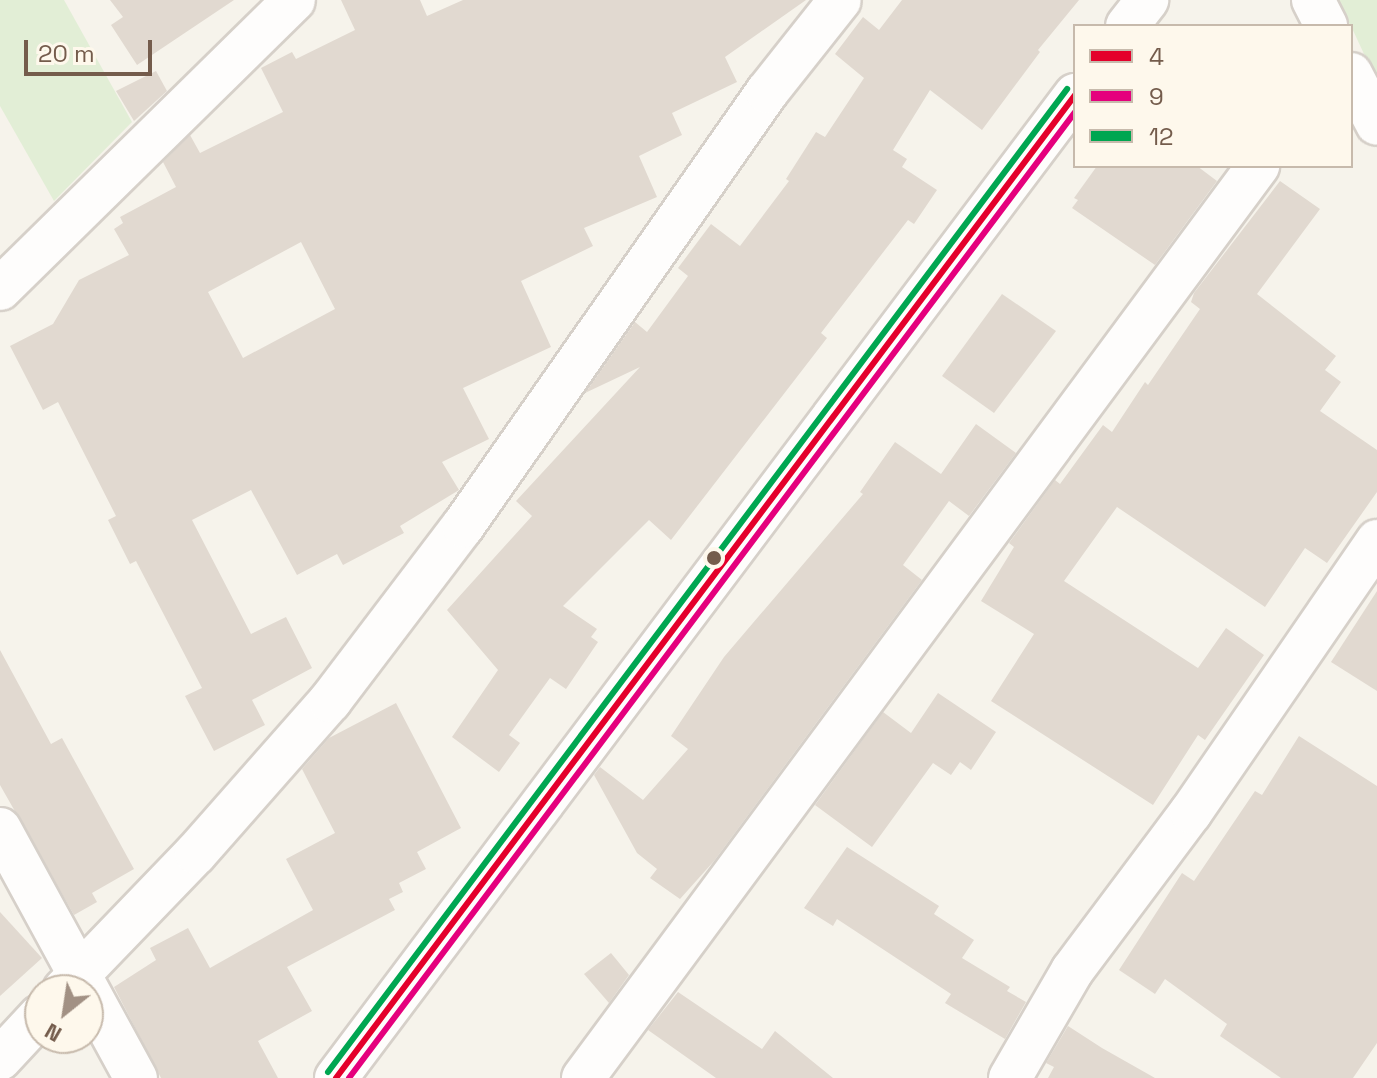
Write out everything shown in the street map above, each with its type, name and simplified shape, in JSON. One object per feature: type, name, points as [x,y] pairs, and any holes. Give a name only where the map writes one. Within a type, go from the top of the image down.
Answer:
[{"type":"street","points":[[0,289],[294,0]]},
{"type":"street","points":[[80,974],[196,853],[330,701],[463,526],[767,92],[840,0]]},
{"type":"street","points":[[1129,24],[1147,0]]},
{"type":"street","points":[[1313,0],[1325,24]]},
{"type":"street","points":[[1353,78],[1377,124]]},
{"type":"street","points":[[336,1078],[1073,98]]},
{"type":"street","points":[[583,1078],[1257,168]]},
{"type":"street","points":[[1010,1078],[1072,971],[1191,812],[1377,541]]},
{"type":"street","points":[[0,829],[68,974]]},
{"type":"street","points":[[104,1030],[136,1078]]},
{"type":"street","points":[[0,1059],[24,1033]]},
{"type":"green space","points":[[0,0],[64,0],[132,122],[54,201],[0,106]]},
{"type":"green space","points":[[1334,0],[1377,0],[1377,82],[1353,30],[1353,24],[1350,24]]},
{"type":"building","points":[[110,0],[234,0],[137,65],[111,25],[123,17]]},
{"type":"building","points":[[341,0],[420,0],[427,16],[463,0],[806,0],[725,57],[737,82],[672,113],[682,135],[639,156],[657,197],[584,228],[593,246],[521,281],[551,347],[463,388],[489,439],[442,462],[459,490],[400,526],[404,533],[343,565],[337,554],[297,575],[251,490],[192,520],[251,634],[286,617],[312,668],[252,700],[265,725],[214,751],[185,696],[202,688],[136,561],[130,564],[108,520],[116,516],[58,402],[43,410],[10,346],[53,324],[79,280],[129,255],[114,229],[123,223],[120,217],[176,187],[163,162],[190,135],[200,153],[283,112],[261,68],[292,52],[296,59],[355,30]],"holes":[[[301,242],[335,309],[243,358],[208,292]]]},
{"type":"building","points":[[902,0],[1079,0],[1038,50],[1040,52],[982,130],[930,90],[893,150],[907,159],[902,167],[937,190],[914,224],[908,220],[821,333],[827,338],[671,540],[649,520],[563,606],[597,629],[591,637],[598,642],[566,689],[550,678],[509,735],[520,743],[499,772],[452,737],[498,670],[447,610],[532,516],[516,501],[640,367],[585,393],[635,322],[647,332],[688,276],[678,268],[711,224],[740,246],[789,181],[786,179],[816,132],[825,137],[864,78],[835,54],[863,17],[879,30]]},
{"type":"building","points":[[156,71],[167,91],[134,121],[116,91]]},
{"type":"building","points":[[1096,168],[1200,168],[1217,181],[1155,265],[1072,208],[1078,200],[1074,198]]},
{"type":"building","points":[[1280,181],[1320,209],[1257,294],[1336,356],[1325,370],[1341,382],[1320,411],[1377,450],[1377,492],[1327,563],[1305,548],[1265,607],[1117,507],[1064,581],[1198,668],[1226,628],[1264,655],[1205,740],[1198,735],[1153,805],[991,701],[1034,634],[981,601],[1014,547],[1009,543],[1055,480],[1060,484],[1103,425],[1112,432],[1145,382],[1148,385],[1200,309],[1191,302],[1194,293]]},
{"type":"building","points":[[1002,294],[1056,331],[994,413],[942,376]]},
{"type":"building","points":[[976,424],[1016,453],[969,516],[949,501],[903,565],[922,580],[714,861],[680,899],[650,878],[657,869],[637,853],[594,775],[600,767],[643,800],[688,749],[671,736],[724,657],[863,494],[860,492],[895,442],[941,474]]},
{"type":"building","points":[[1377,591],[1377,691],[1331,662]]},
{"type":"building","points":[[0,650],[51,744],[62,738],[134,869],[92,893],[97,902],[74,915],[0,785]]},
{"type":"building","points":[[938,693],[996,732],[971,770],[960,762],[951,775],[933,763],[872,847],[815,805],[883,712],[911,733]]},
{"type":"building","points":[[396,703],[461,828],[417,852],[426,869],[399,883],[403,892],[389,899],[395,910],[287,967],[312,1011],[258,1041],[278,1078],[161,1078],[114,987],[156,960],[150,948],[188,928],[210,968],[313,910],[286,859],[335,833],[302,769],[329,738]]},
{"type":"building","points":[[1299,736],[1377,786],[1377,1043],[1353,1078],[1281,1078],[1220,1036],[1227,1024],[1165,979],[1155,994],[1119,970],[1182,873],[1194,881],[1255,791],[1262,795]]},
{"type":"building","points":[[847,847],[939,906],[934,914],[974,940],[962,958],[1010,987],[1007,991],[1026,1002],[1005,1039],[945,1003],[951,994],[837,919],[833,926],[804,908]]},
{"type":"building","points":[[0,912],[42,958],[0,996]]},
{"type":"building","points":[[611,953],[629,975],[609,1003],[584,974]]},
{"type":"building","points":[[678,992],[762,1049],[775,1031],[833,1078],[716,1078],[648,1030]]},
{"type":"building","points":[[1068,1026],[1155,1078],[1048,1078],[1054,1067],[1046,1063]]},
{"type":"transit line","name":"12","points":[[328,1072],[1067,89]]},
{"type":"transit line","name":"4","points":[[336,1078],[1073,98]]},
{"type":"transit line","name":"9","points":[[349,1078],[1073,115]]}]
